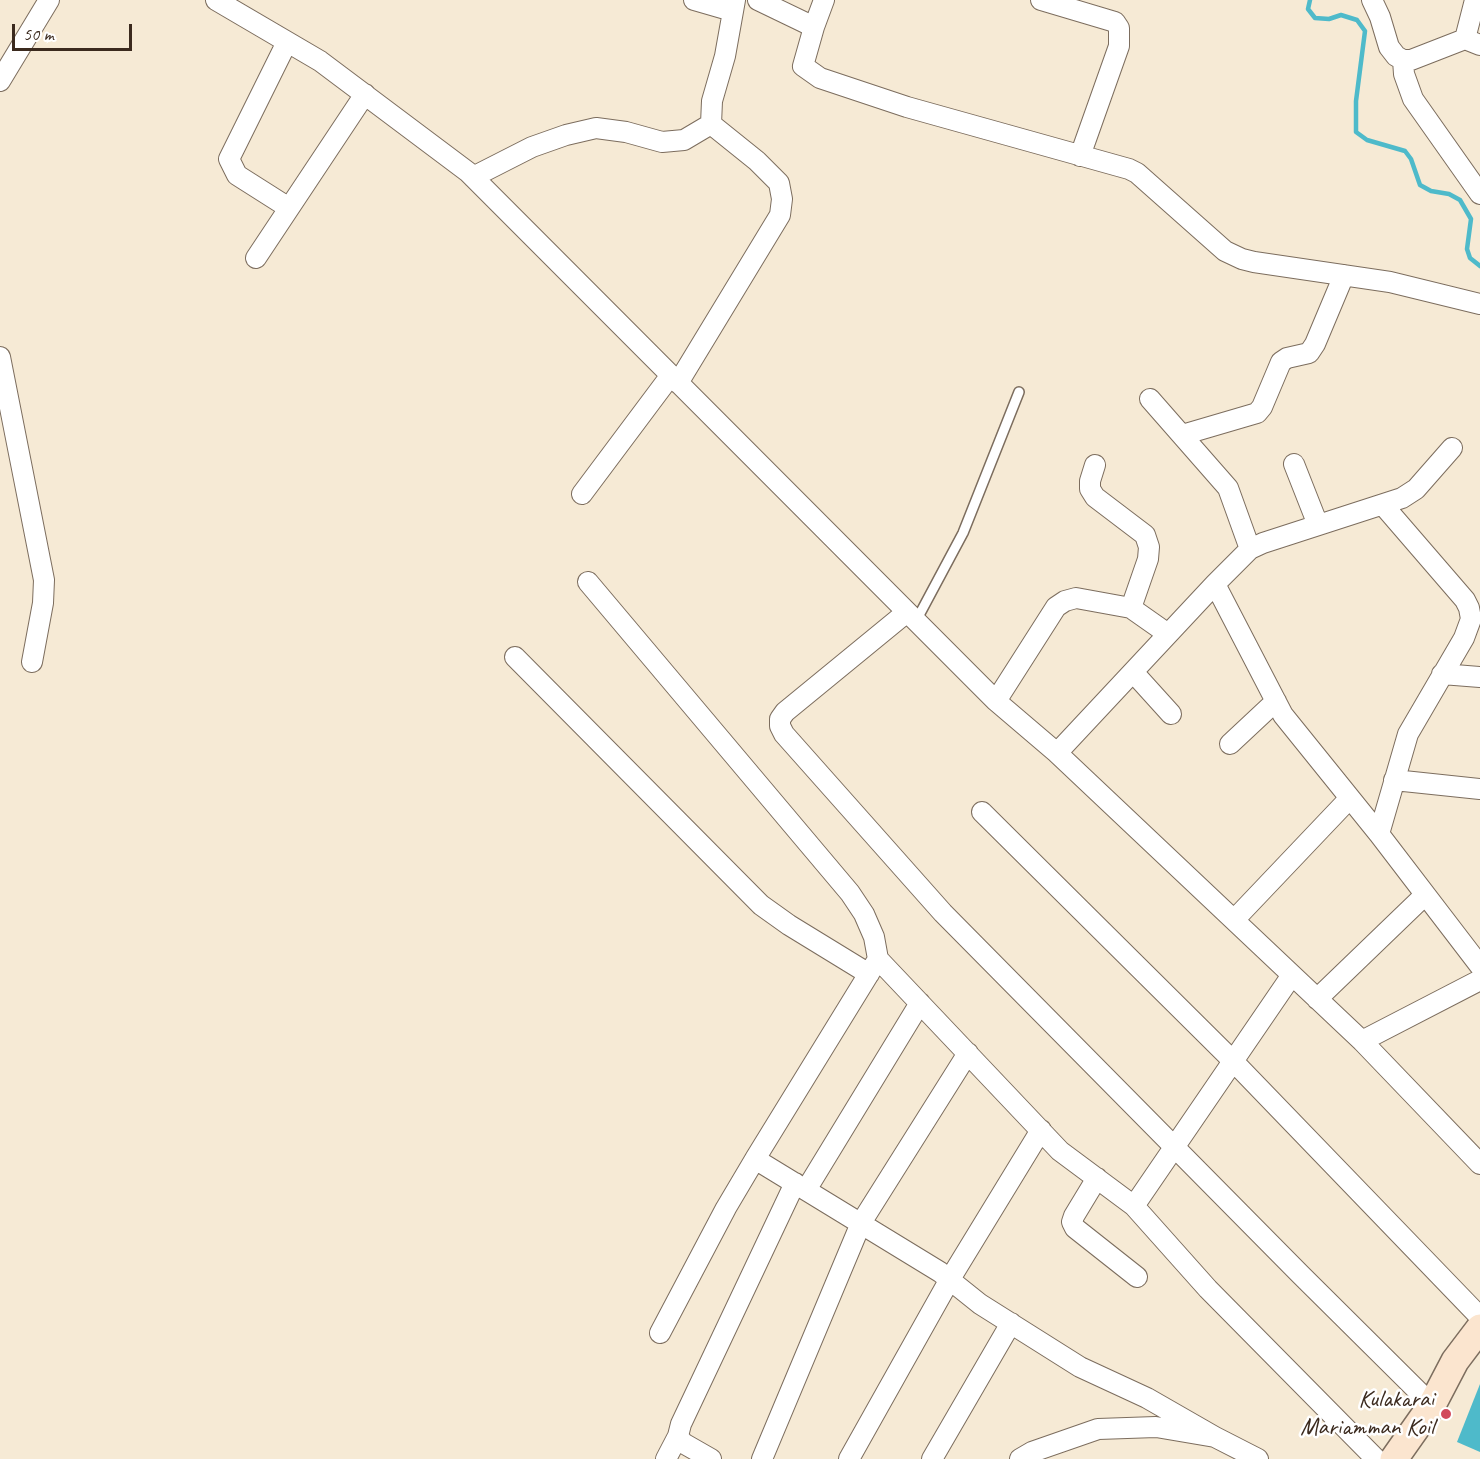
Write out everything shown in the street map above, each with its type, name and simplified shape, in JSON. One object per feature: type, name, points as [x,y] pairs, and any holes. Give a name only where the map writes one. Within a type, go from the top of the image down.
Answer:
[{"type":"main road","points":[[1394,1459],[1431,1405],[1455,1361],[1480,1328]]},
{"type":"street","points":[[0,81],[49,0]]},
{"type":"street","points":[[216,0],[320,61],[473,177],[996,701],[1058,753],[1362,1041],[1480,1164]]},
{"type":"street","points":[[694,0],[733,6],[725,56],[712,101],[711,124]]},
{"type":"street","points":[[758,0],[814,27]]},
{"type":"street","points":[[824,0],[803,66],[820,78],[907,107],[1130,169],[1233,256],[1254,262],[1390,282],[1480,304]]},
{"type":"street","points":[[1041,0],[1115,22],[1119,28],[1119,46],[1080,156]]},
{"type":"street","points":[[1372,0],[1389,47],[1396,56],[1403,60],[1411,60],[1473,42],[1475,0]]},
{"type":"street","points":[[287,42],[229,159],[237,175],[289,208]]},
{"type":"street","points":[[1403,60],[1404,74],[1413,99],[1480,194]]},
{"type":"street","points":[[256,258],[364,94]]},
{"type":"street","points":[[473,177],[532,147],[596,128],[626,132],[662,142],[684,140],[711,124]]},
{"type":"street","points":[[582,494],[675,379],[780,216],[782,199],[779,183],[757,161],[711,124]]},
{"type":"street","points":[[1182,435],[1257,413],[1262,407],[1281,362],[1287,358],[1309,353],[1315,344],[1344,275]]},
{"type":"street","points":[[0,357],[44,580],[44,603],[32,662]]},
{"type":"street","points":[[1150,399],[1228,488],[1250,549]]},
{"type":"street","points":[[1058,753],[1250,549],[1273,538],[1402,498],[1416,489],[1452,448]]},
{"type":"street","points":[[1294,464],[1318,525]]},
{"type":"street","points":[[1095,465],[1090,481],[1090,489],[1095,497],[1145,535],[1149,547],[1148,559],[1131,608]]},
{"type":"street","points":[[1379,834],[1408,734],[1469,627],[1471,619],[1469,608],[1464,600],[1383,505]]},
{"type":"street","points":[[588,582],[850,893],[874,937],[874,966],[726,1208],[660,1333]]},
{"type":"street","points":[[1215,584],[1283,715],[1379,834],[1480,966]]},
{"type":"street","points":[[996,701],[1056,607],[1065,601],[1076,598],[1131,608],[1168,634]]},
{"type":"street","points":[[911,616],[785,712],[780,719],[780,726],[944,913],[1431,1405]]},
{"type":"street","points":[[515,657],[761,905],[789,925],[874,966],[920,1003],[1060,1150],[1134,1206],[1208,1289],[1376,1459]]},
{"type":"street","points":[[1132,672],[1172,714]]},
{"type":"street","points":[[1442,674],[1480,677]]},
{"type":"street","points":[[1230,744],[1276,701]]},
{"type":"street","points":[[1394,780],[1480,789]]},
{"type":"street","points":[[1234,920],[1349,799]]},
{"type":"street","points":[[982,812],[1233,1061],[1480,1317]]},
{"type":"street","points":[[1317,999],[1425,895]]},
{"type":"street","points":[[1134,1206],[1292,975]]},
{"type":"street","points":[[1362,1041],[1480,980]]},
{"type":"street","points":[[666,1459],[678,1436],[681,1424],[800,1187],[920,1003]]},
{"type":"street","points":[[762,1459],[861,1223],[968,1053]]},
{"type":"street","points":[[849,1459],[950,1279],[1041,1130]]},
{"type":"street","points":[[755,1159],[940,1272],[980,1304],[1080,1367],[1147,1398],[1258,1459]]},
{"type":"street","points":[[1097,1178],[1072,1222],[1075,1228],[1137,1277]]},
{"type":"street","points":[[932,1459],[1011,1323]]},
{"type":"street","points":[[1020,1459],[1032,1452],[1098,1429],[1156,1427],[1215,1437]]},
{"type":"street","points":[[678,1436],[683,1443],[711,1459]]},
{"type":"lane","points":[[911,616],[963,533],[1019,392]]},
{"type":"water","points":[[1480,1384],[1480,1452],[1457,1442]]},
{"type":"waterway","points":[[1310,0],[1308,9],[1315,18],[1329,19],[1341,15],[1357,20],[1365,31],[1356,101],[1356,132],[1367,140],[1405,151],[1411,159],[1420,185],[1460,200],[1471,219],[1467,249],[1470,258],[1480,266]]},
{"type":"place","name":"Kulakarai Mariamman Koil","points":[[1446,1414]]}]
